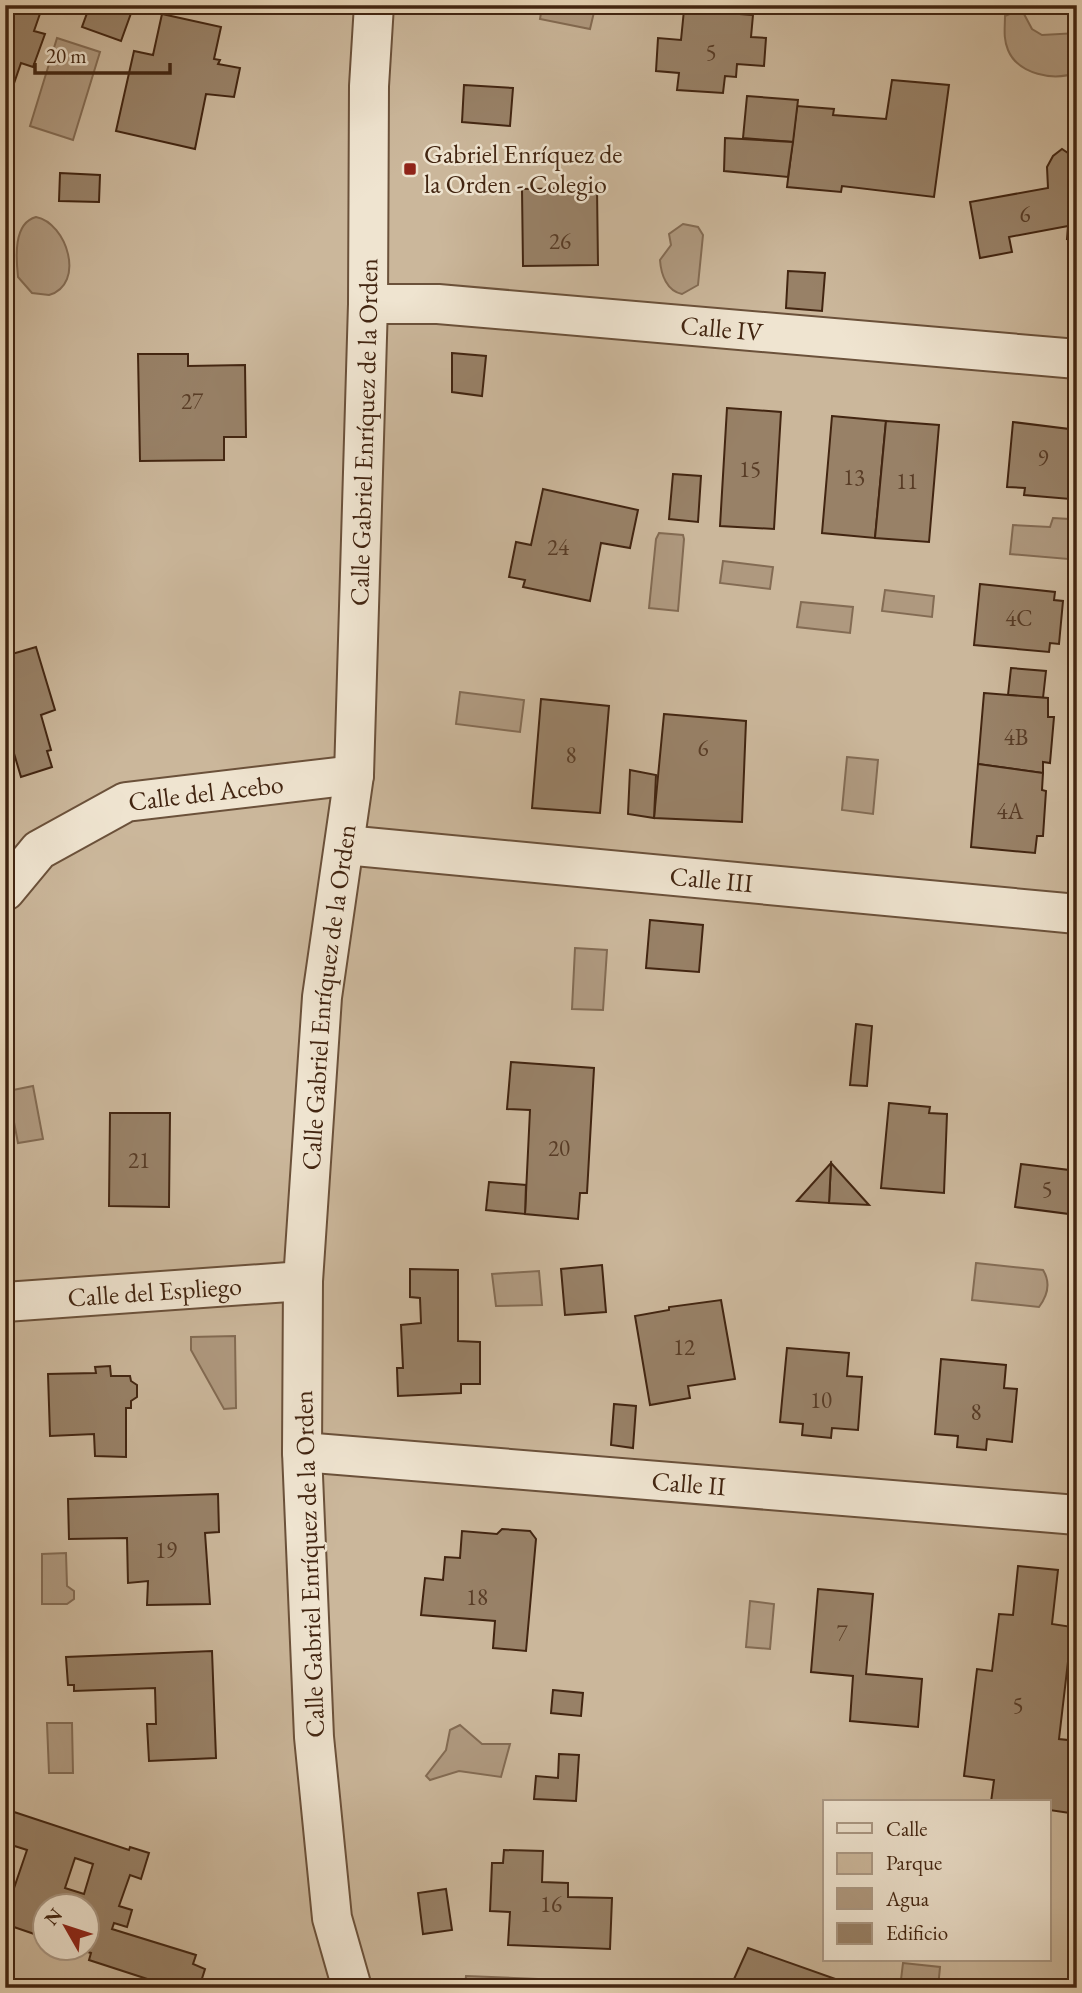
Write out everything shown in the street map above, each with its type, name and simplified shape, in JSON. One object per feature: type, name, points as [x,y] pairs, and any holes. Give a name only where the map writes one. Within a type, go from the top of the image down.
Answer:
[{"type":"street","name":"Calle Gabriel Enríquez de la Orden","points":[[352,1988],[332,1918],[314,1737],[302,1452],[303,1281],[322,997],[354,775],[368,304],[369,86],[374,5]]},
{"type":"street","name":"Calle IV","points":[[368,304],[438,304],[1077,359]]},
{"type":"street","name":"Calle del Acebo","points":[[5,891],[39,850],[126,802],[354,775]]},
{"type":"street","name":"Calle III","points":[[345,845],[1077,914]]},
{"type":"street","name":"Calle del Espliego","points":[[5,1302],[303,1281]]},
{"type":"street","name":"Calle II","points":[[302,1452],[1077,1515]]},
{"type":"green space","points":[[5,5],[1077,5],[1077,1988],[5,1988]]},
{"type":"water","points":[[532,5],[595,8],[590,29],[540,19],[541,13],[531,11]]},
{"type":"water","points":[[1014,12],[1024,14],[1032,29],[1042,35],[1077,33],[1077,72],[1048,76],[1020,65],[1008,50],[1005,37],[1005,16]]},
{"type":"water","points":[[57,38],[100,52],[73,140],[30,126]]},
{"type":"water","points":[[36,217],[56,230],[68,254],[67,279],[60,289],[49,295],[32,293],[18,277],[17,251],[20,234],[23,226]]},
{"type":"water","points":[[683,224],[698,227],[703,235],[698,285],[682,294],[672,290],[666,282],[660,260],[671,245],[669,234]]},
{"type":"water","points":[[1053,518],[1069,519],[1068,559],[1010,554],[1013,525],[1050,527]]},
{"type":"water","points":[[659,533],[683,535],[684,539],[678,611],[649,608],[656,539]]},
{"type":"water","points":[[723,561],[773,567],[770,589],[720,583]]},
{"type":"water","points":[[885,590],[934,596],[932,617],[882,611]]},
{"type":"water","points":[[801,602],[853,607],[850,633],[797,627]]},
{"type":"water","points":[[460,692],[524,700],[520,732],[456,724]]},
{"type":"water","points":[[847,757],[878,760],[873,814],[842,810]]},
{"type":"water","points":[[575,948],[607,950],[603,1010],[572,1009]]},
{"type":"water","points":[[33,1086],[43,1139],[18,1143],[8,1091]]},
{"type":"water","points":[[976,1263],[1043,1270],[1048,1284],[1039,1307],[972,1300]]},
{"type":"water","points":[[539,1271],[542,1305],[496,1306],[492,1274]]},
{"type":"water","points":[[235,1336],[236,1408],[224,1409],[191,1350],[191,1337]]},
{"type":"water","points":[[66,1553],[67,1586],[74,1591],[74,1599],[67,1604],[42,1604],[42,1554]]},
{"type":"water","points":[[750,1601],[774,1604],[770,1649],[746,1647]]},
{"type":"water","points":[[47,1723],[72,1723],[73,1773],[49,1773]]},
{"type":"water","points":[[460,1725],[482,1744],[510,1744],[501,1777],[459,1771],[430,1780],[426,1776],[446,1750],[450,1730]]},
{"type":"water","points":[[903,1963],[940,1967],[938,1988],[900,1988]]},
{"type":"water","points":[[466,1976],[537,1979],[537,1988],[465,1988]]},
{"type":"building","points":[[5,5],[43,5],[34,31],[45,34],[33,67],[21,63],[10,95],[5,93]]},
{"type":"building","points":[[90,5],[134,5],[121,41],[82,27]]},
{"type":"building","points":[[684,10],[753,15],[751,37],[766,38],[764,66],[737,64],[736,77],[725,76],[723,93],[677,90],[679,73],[656,71],[658,38],[681,40]]},
{"type":"building","points":[[162,14],[221,27],[214,59],[220,60],[218,64],[240,68],[234,97],[206,94],[195,149],[116,131],[134,51],[153,55]]},
{"type":"building","points":[[892,80],[949,85],[934,197],[842,186],[841,192],[787,187],[797,106],[834,109],[833,115],[886,119]]},
{"type":"building","points":[[464,85],[513,88],[510,126],[462,122]]},
{"type":"building","points":[[747,96],[798,100],[793,142],[743,138]]},
{"type":"building","points":[[725,138],[793,142],[788,177],[724,171]]},
{"type":"building","points":[[1077,147],[1077,240],[1067,239],[1068,226],[1009,237],[1012,252],[980,258],[970,202],[1048,188],[1047,167],[1053,156],[1062,149],[1068,153]]},
{"type":"building","points":[[60,173],[100,175],[99,202],[59,201]]},
{"type":"building","points":[[597,188],[598,265],[523,266],[522,189]]},
{"type":"building","points":[[788,271],[825,273],[822,311],[786,308]]},
{"type":"building","points":[[452,353],[486,356],[482,396],[452,392]]},
{"type":"building","points":[[138,354],[188,354],[188,366],[245,365],[246,437],[224,437],[224,460],[140,461]]},
{"type":"building","points":[[727,408],[781,412],[774,529],[720,526]]},
{"type":"building","points":[[832,416],[886,421],[875,538],[822,533]]},
{"type":"building","points":[[886,421],[939,425],[929,542],[875,538]]},
{"type":"building","points":[[1013,422],[1077,430],[1077,493],[1071,493],[1070,499],[1024,495],[1025,488],[1007,487]]},
{"type":"building","points":[[673,474],[701,476],[698,522],[669,519]]},
{"type":"building","points":[[543,489],[638,510],[630,548],[601,543],[590,601],[523,587],[525,580],[509,577],[516,542],[531,545]]},
{"type":"building","points":[[980,584],[1055,592],[1054,600],[1063,601],[1059,644],[1050,643],[1049,652],[974,645]]},
{"type":"building","points":[[36,647],[55,710],[41,715],[51,750],[47,751],[52,767],[21,777],[10,740],[5,741],[5,656]]},
{"type":"building","points":[[1011,668],[1046,671],[1043,698],[1008,695]]},
{"type":"building","points":[[984,693],[1048,698],[1048,717],[1054,717],[1050,763],[1043,762],[1043,773],[978,764]]},
{"type":"building","points":[[541,699],[609,706],[600,813],[532,808]]},
{"type":"building","points":[[664,714],[746,721],[742,822],[654,818]]},
{"type":"building","points":[[978,764],[1043,773],[1042,790],[1046,791],[1043,836],[1037,836],[1035,853],[971,847]]},
{"type":"building","points":[[630,770],[656,775],[654,818],[628,814]]},
{"type":"building","points":[[650,920],[703,925],[699,972],[646,968]]},
{"type":"building","points":[[856,1024],[872,1026],[867,1086],[850,1085]]},
{"type":"building","points":[[511,1062],[594,1068],[587,1193],[580,1193],[578,1219],[525,1214],[530,1110],[507,1109]]},
{"type":"building","points":[[889,1103],[930,1107],[929,1113],[947,1114],[944,1193],[881,1188]]},
{"type":"building","points":[[110,1113],[170,1113],[169,1207],[109,1206]]},
{"type":"building","points":[[831,1163],[869,1205],[829,1203]]},
{"type":"building","points":[[831,1163],[829,1203],[797,1201]]},
{"type":"building","points":[[1021,1164],[1077,1171],[1077,1215],[1015,1207]]},
{"type":"building","points":[[489,1182],[526,1185],[525,1214],[486,1210]]},
{"type":"building","points":[[602,1265],[606,1312],[565,1315],[561,1269]]},
{"type":"building","points":[[410,1269],[458,1270],[458,1341],[480,1342],[480,1384],[461,1384],[461,1393],[398,1396],[397,1368],[403,1368],[401,1325],[421,1323],[420,1298],[410,1297]]},
{"type":"building","points":[[721,1300],[735,1379],[688,1386],[690,1398],[650,1405],[635,1316],[669,1310],[669,1307]]},
{"type":"building","points":[[787,1348],[849,1353],[847,1376],[862,1377],[858,1430],[832,1428],[831,1438],[802,1435],[803,1424],[780,1422]]},
{"type":"building","points":[[941,1359],[1006,1365],[1004,1388],[1017,1389],[1012,1442],[987,1439],[986,1450],[957,1447],[958,1436],[935,1434]]},
{"type":"building","points":[[110,1366],[111,1376],[130,1376],[131,1381],[137,1385],[137,1397],[131,1401],[131,1408],[126,1408],[126,1457],[95,1456],[94,1434],[50,1436],[48,1374],[96,1373],[95,1367]]},
{"type":"building","points":[[614,1404],[636,1406],[633,1448],[611,1445]]},
{"type":"building","points":[[218,1494],[219,1532],[205,1533],[210,1604],[147,1605],[148,1581],[128,1583],[127,1538],[69,1539],[68,1499]]},
{"type":"building","points":[[502,1529],[530,1531],[536,1539],[526,1651],[493,1648],[495,1621],[421,1615],[425,1578],[443,1580],[445,1557],[460,1558],[462,1531],[497,1534]]},
{"type":"building","points":[[1018,1566],[1058,1570],[1052,1624],[1072,1627],[1059,1739],[1077,1741],[1077,1814],[1050,1810],[1050,1800],[991,1800],[994,1780],[964,1776],[977,1669],[992,1671],[999,1614],[1013,1615]]},
{"type":"building","points":[[818,1589],[873,1594],[866,1674],[922,1679],[918,1727],[850,1721],[853,1676],[811,1672]]},
{"type":"building","points":[[212,1651],[216,1758],[149,1761],[147,1724],[156,1724],[155,1688],[74,1691],[74,1685],[68,1685],[66,1657]]},
{"type":"building","points":[[5,1654],[8,1679],[5,1679]]},
{"type":"building","points":[[553,1690],[583,1693],[581,1716],[551,1713]]},
{"type":"building","points":[[559,1754],[579,1755],[576,1801],[534,1799],[536,1776],[558,1778]]},
{"type":"building","points":[[5,1809],[129,1850],[130,1847],[149,1853],[141,1879],[130,1875],[119,1906],[132,1910],[127,1927],[114,1923],[112,1929],[196,1955],[193,1964],[205,1969],[199,1988],[175,1988],[95,1962],[102,1962],[102,1892],[85,1892],[93,1864],[75,1858],[65,1888],[78,1892],[32,1892],[32,1933],[5,1924],[5,1886],[14,1888],[27,1850],[5,1843]]},
{"type":"building","points":[[504,1850],[543,1851],[542,1882],[568,1883],[568,1897],[612,1898],[610,1949],[508,1945],[510,1912],[490,1911],[492,1863],[503,1863]]},
{"type":"building","points":[[446,1889],[452,1930],[423,1934],[418,1893]]},
{"type":"building","points":[[748,1948],[858,1987],[858,1988],[730,1988]]},
{"type":"building","points":[[560,1979],[570,1979],[570,1988],[560,1988]]},
{"type":"place","name":"Gabriel Enríquez de la Orden - Colegio","points":[[410,169]]}]
